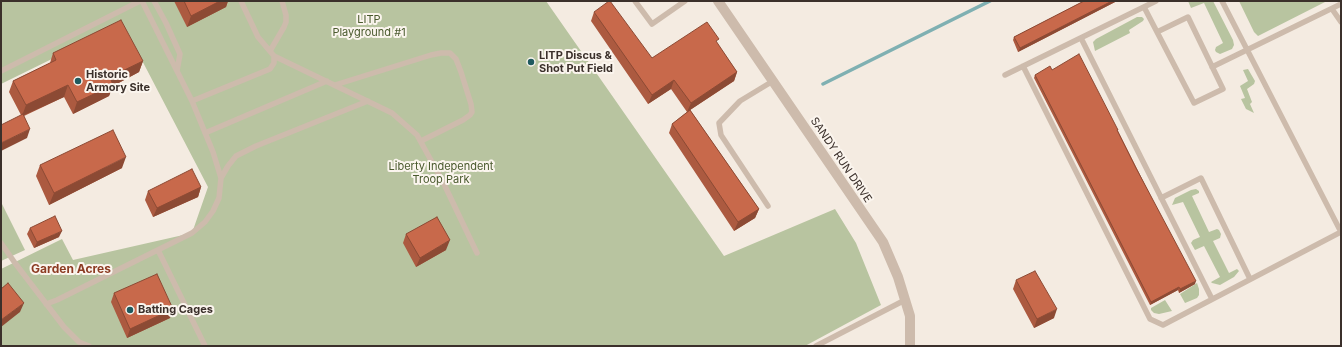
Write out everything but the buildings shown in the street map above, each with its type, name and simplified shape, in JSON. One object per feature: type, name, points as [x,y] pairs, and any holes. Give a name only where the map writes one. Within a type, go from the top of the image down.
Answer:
[{"type":"street","name":"SANDY RUN DRIVE","points":[[718,1],[883,242],[898,277],[910,316],[910,346]]},
{"type":"lane","points":[[1,71],[141,1],[192,101],[213,152],[221,178],[219,198],[213,211],[205,222],[192,233],[57,300],[46,304]]},
{"type":"lane","points":[[154,1],[180,54],[177,71]]},
{"type":"lane","points":[[241,1],[258,37],[274,56],[392,113],[421,141],[443,182],[477,253]]},
{"type":"lane","points":[[270,51],[286,22],[286,15],[282,1]]},
{"type":"lane","points":[[635,1],[652,24],[685,1]]},
{"type":"lane","points":[[1005,75],[1156,1]]},
{"type":"lane","points":[[1023,66],[1150,319],[1163,325],[1341,232],[1222,1]]},
{"type":"lane","points":[[1212,67],[1341,4]]},
{"type":"lane","points":[[1144,7],[1157,32],[1194,103],[1224,89],[1188,17],[1157,32]]},
{"type":"lane","points":[[1332,9],[1341,22]]},
{"type":"lane","points":[[1081,38],[1212,299]]},
{"type":"lane","points":[[335,85],[431,55],[450,53],[456,59],[461,72],[472,112],[463,120],[421,141]]},
{"type":"lane","points":[[192,101],[270,69],[274,63],[274,56]]},
{"type":"lane","points":[[768,206],[721,135],[719,123],[740,101],[773,81]]},
{"type":"lane","points":[[205,133],[327,82]]},
{"type":"lane","points":[[221,178],[236,156],[256,146],[368,101]]},
{"type":"lane","points":[[1161,198],[1201,178],[1250,279]]},
{"type":"lane","points":[[1,243],[64,328],[79,342],[89,346]]},
{"type":"lane","points":[[158,250],[205,346]]},
{"type":"lane","points":[[816,346],[905,300]]},
{"type":"green space","name":"Liberty Independent Troop Park","points":[[1,1],[546,1],[724,256],[835,209],[856,243],[881,305],[805,346],[1,346],[1,269],[62,239],[73,260],[192,233],[208,187],[123,24],[1,84]]},
{"type":"green space","points":[[1188,1],[1213,1],[1233,40],[1234,45],[1232,49],[1220,54],[1216,52],[1216,47],[1223,43],[1204,3],[1191,8]]},
{"type":"green space","points":[[1239,1],[1327,1],[1258,36],[1254,32]]},
{"type":"green space","points":[[1137,17],[1142,17],[1144,19],[1129,30],[1130,33],[1095,51],[1093,42],[1096,39]]},
{"type":"green space","points":[[1248,69],[1255,81],[1254,84],[1247,89],[1252,102],[1250,104],[1254,113],[1246,109],[1241,99],[1245,98],[1240,86],[1248,81],[1243,70]]},
{"type":"green space","points":[[1196,189],[1199,193],[1192,196],[1209,232],[1217,229],[1221,234],[1220,238],[1213,241],[1229,273],[1237,269],[1239,271],[1234,277],[1220,285],[1211,282],[1220,277],[1204,246],[1195,250],[1191,243],[1193,240],[1200,237],[1183,202],[1172,205],[1175,198]]},
{"type":"green space","points":[[1,202],[25,250],[1,261]]},
{"type":"green space","points":[[1197,283],[1199,295],[1197,298],[1185,303],[1180,294]]},
{"type":"green space","points":[[1165,300],[1172,311],[1159,314],[1154,313],[1151,310],[1151,308]]},
{"type":"waterway","points":[[823,84],[990,1]]},
{"type":"place","name":"LITP Discus & Shot Put Field","points":[[531,62]]},
{"type":"place","name":"Historic Armory Site","points":[[78,81]]},
{"type":"place","name":"Batting Cages","points":[[130,310]]},
{"type":"district","name":"Garden Acres","points":[[71,269]]},
{"type":"park label","name":"LITP Playground #1","points":[[369,26]]}]
